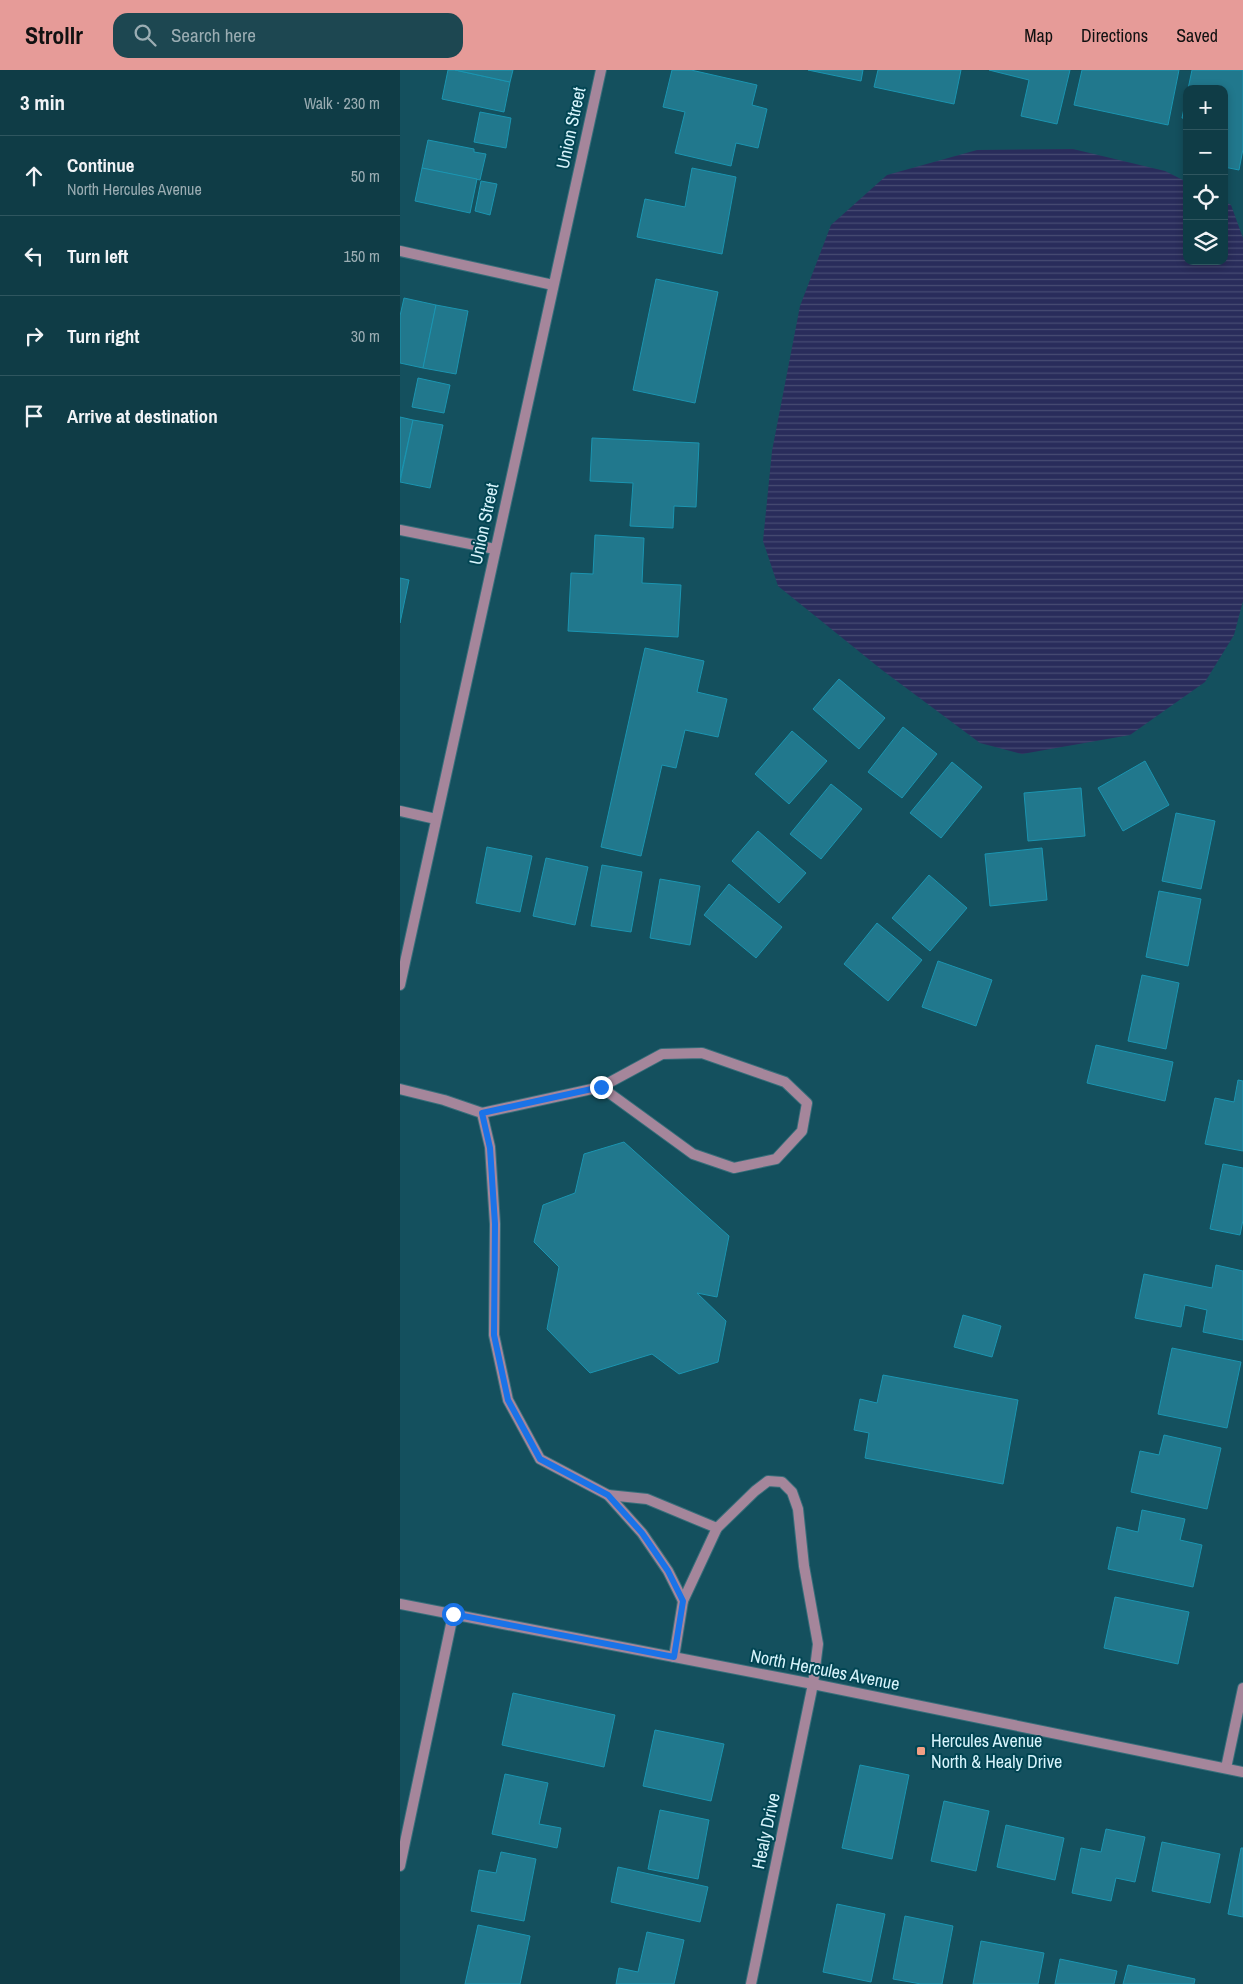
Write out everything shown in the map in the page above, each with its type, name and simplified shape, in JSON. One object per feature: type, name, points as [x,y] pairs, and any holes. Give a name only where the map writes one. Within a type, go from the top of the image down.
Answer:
[{"type":"street","name":"Union Street","points":[[400,985],[601,70]]},
{"type":"street","points":[[400,251],[554,285]]},
{"type":"street","points":[[400,530],[495,549]]},
{"type":"street","points":[[400,811],[436,819]]},
{"type":"street","points":[[400,1089],[444,1100],[482,1113],[601,1087],[662,1054],[702,1053],[785,1082],[806,1103],[802,1131],[776,1159],[734,1168],[693,1154],[601,1087]]},
{"type":"street","points":[[482,1113],[490,1148],[495,1224],[494,1335],[508,1400],[540,1459],[608,1495],[642,1533],[668,1571],[683,1601]]},
{"type":"street","name":"Healy Drive","points":[[717,1528],[768,1481],[782,1482],[792,1492],[798,1509],[804,1566],[818,1644],[813,1684],[751,1984]]},
{"type":"street","points":[[608,1495],[647,1499],[717,1528],[683,1601],[674,1657]]},
{"type":"street","name":"North Hercules Avenue","points":[[400,1604],[813,1684],[1243,1772]]},
{"type":"street","points":[[400,1866],[453,1614]]},
{"type":"street","points":[[1226,1768],[1243,1688]]},
{"type":"shaded area","points":[[1073,149],[1165,171],[1183,180],[1183,265],[1228,265],[1228,203],[1231,205],[1243,238],[1243,601],[1234,635],[1205,682],[1130,735],[1022,754],[980,743],[882,670],[778,586],[763,541],[772,451],[800,306],[831,225],[887,175],[977,150]]},
{"type":"building","points":[[448,70],[510,82],[504,112],[442,99]]},
{"type":"building","points":[[455,70],[513,70],[510,82]]},
{"type":"building","points":[[672,70],[691,70],[757,85],[752,105],[767,109],[758,148],[736,143],[731,166],[675,153],[685,112],[663,107]]},
{"type":"building","points":[[808,70],[863,70],[861,81]]},
{"type":"building","points":[[878,70],[961,70],[954,104],[874,87]]},
{"type":"building","points":[[989,70],[1070,70],[1057,124],[1021,116],[1029,80]]},
{"type":"building","points":[[1082,70],[1179,70],[1168,125],[1074,105]]},
{"type":"building","points":[[1192,70],[1243,70],[1243,149],[1239,170],[1228,168],[1228,85],[1189,85]]},
{"type":"building","points":[[480,112],[511,118],[506,148],[474,142]]},
{"type":"building","points":[[428,140],[474,149],[474,152],[486,154],[480,180],[422,168]]},
{"type":"building","points":[[422,168],[477,179],[470,213],[415,201]]},
{"type":"building","points":[[692,168],[736,177],[722,254],[637,237],[645,199],[685,207]]},
{"type":"building","points":[[481,181],[497,184],[490,215],[475,211]]},
{"type":"building","points":[[656,279],[718,292],[695,403],[633,390]]},
{"type":"building","points":[[404,298],[436,305],[423,368],[400,363],[400,316]]},
{"type":"building","points":[[436,305],[468,311],[456,374],[423,368]]},
{"type":"building","points":[[418,378],[450,385],[444,413],[412,407]]},
{"type":"building","points":[[400,417],[413,420],[400,479]]},
{"type":"building","points":[[413,420],[443,425],[430,488],[400,482]]},
{"type":"building","points":[[592,438],[699,443],[696,507],[674,506],[673,528],[630,526],[633,483],[590,481]]},
{"type":"building","points":[[595,535],[644,538],[642,583],[681,585],[678,637],[568,631],[571,573],[593,574]]},
{"type":"building","points":[[400,578],[409,580],[400,623]]},
{"type":"building","points":[[645,648],[704,661],[697,692],[727,699],[718,737],[685,730],[676,768],[662,765],[641,856],[601,847]]},
{"type":"building","points":[[839,679],[885,718],[859,749],[813,709]]},
{"type":"building","points":[[903,727],[937,754],[902,798],[868,772]]},
{"type":"building","points":[[792,731],[827,761],[789,804],[755,774]]},
{"type":"building","points":[[1145,761],[1169,805],[1123,831],[1098,788]]},
{"type":"building","points":[[952,762],[982,787],[941,838],[910,813]]},
{"type":"building","points":[[831,784],[862,809],[821,859],[790,834]]},
{"type":"building","points":[[1081,788],[1085,836],[1028,841],[1024,793]]},
{"type":"building","points":[[1176,813],[1215,821],[1201,889],[1162,881]]},
{"type":"building","points":[[758,831],[806,873],[779,903],[732,861]]},
{"type":"building","points":[[487,847],[532,856],[520,912],[476,903]]},
{"type":"building","points":[[1042,848],[1047,900],[990,906],[985,854]]},
{"type":"building","points":[[546,858],[588,867],[575,925],[533,916]]},
{"type":"building","points":[[602,865],[642,872],[631,932],[591,926]]},
{"type":"building","points":[[929,875],[967,908],[930,951],[892,918]]},
{"type":"building","points":[[660,879],[700,886],[690,945],[650,938]]},
{"type":"building","points":[[729,884],[782,927],[756,958],[704,915]]},
{"type":"building","points":[[1159,891],[1201,899],[1188,966],[1146,957]]},
{"type":"building","points":[[877,923],[922,960],[888,1001],[844,964]]},
{"type":"building","points":[[938,961],[992,980],[976,1026],[922,1007]]},
{"type":"building","points":[[1142,975],[1179,983],[1166,1049],[1128,1041]]},
{"type":"building","points":[[1096,1045],[1173,1062],[1165,1101],[1087,1083]]},
{"type":"building","points":[[1238,1080],[1243,1081],[1243,1151],[1205,1144],[1215,1098],[1234,1102]]},
{"type":"building","points":[[624,1142],[729,1236],[717,1297],[697,1293],[726,1321],[718,1362],[679,1374],[652,1354],[590,1373],[547,1329],[559,1267],[534,1242],[543,1205],[575,1193],[584,1154]]},
{"type":"building","points":[[1223,1164],[1243,1168],[1243,1220],[1240,1235],[1210,1229]]},
{"type":"building","points":[[1216,1265],[1243,1271],[1243,1340],[1203,1332],[1207,1310],[1185,1305],[1181,1327],[1135,1318],[1144,1274],[1212,1288]]},
{"type":"building","points":[[963,1315],[1001,1326],[992,1357],[954,1347]]},
{"type":"building","points":[[1172,1348],[1241,1362],[1227,1428],[1158,1414]]},
{"type":"building","points":[[883,1375],[1018,1400],[1003,1484],[865,1458],[869,1433],[854,1430],[860,1399],[877,1403]]},
{"type":"building","points":[[1164,1435],[1221,1448],[1207,1509],[1131,1492],[1140,1451],[1159,1455]]},
{"type":"building","points":[[1142,1510],[1185,1519],[1180,1540],[1202,1545],[1193,1587],[1108,1569],[1117,1527],[1138,1532]]},
{"type":"building","points":[[1115,1597],[1189,1612],[1178,1664],[1104,1648]]},
{"type":"building","points":[[513,1693],[615,1715],[604,1767],[502,1745]]},
{"type":"building","points":[[655,1730],[724,1744],[711,1801],[643,1786]]},
{"type":"building","points":[[860,1765],[909,1775],[892,1859],[842,1848]]},
{"type":"building","points":[[505,1774],[548,1783],[539,1824],[561,1828],[557,1848],[492,1834]]},
{"type":"building","points":[[944,1801],[989,1811],[976,1871],[931,1861]]},
{"type":"building","points":[[660,1810],[709,1820],[698,1879],[648,1869]]},
{"type":"building","points":[[1006,1825],[1064,1838],[1055,1880],[997,1867]]},
{"type":"building","points":[[1106,1829],[1145,1837],[1135,1882],[1116,1878],[1111,1901],[1072,1893],[1081,1848],[1101,1852]]},
{"type":"building","points":[[1162,1842],[1220,1854],[1210,1903],[1152,1891]]},
{"type":"building","points":[[1241,1848],[1243,1848],[1243,1917],[1228,1914]]},
{"type":"building","points":[[501,1852],[536,1859],[524,1921],[471,1911],[479,1870],[496,1873]]},
{"type":"building","points":[[618,1867],[708,1887],[700,1922],[611,1902]]},
{"type":"building","points":[[837,1904],[885,1914],[871,1982],[823,1972]]},
{"type":"building","points":[[905,1916],[953,1926],[942,1984],[921,1984],[893,1979]]},
{"type":"building","points":[[478,1925],[530,1936],[520,1984],[465,1984]]},
{"type":"building","points":[[647,1932],[684,1940],[674,1984],[616,1984],[619,1968],[638,1972]]},
{"type":"building","points":[[981,1941],[1044,1953],[1038,1984],[973,1984]]},
{"type":"building","points":[[1060,1959],[1117,1971],[1114,1984],[1055,1984]]},
{"type":"building","points":[[1128,1965],[1195,1979],[1194,1984],[1123,1984]]},
{"type":"place","name":"Hercules Avenue North & Healy Drive","points":[[921,1751]]},
{"type":"route","points":[[453,1614],[674,1657],[683,1601],[668,1571],[642,1533],[608,1495],[540,1459],[508,1400],[494,1335],[495,1224],[490,1148],[482,1113],[601,1087]]}]
